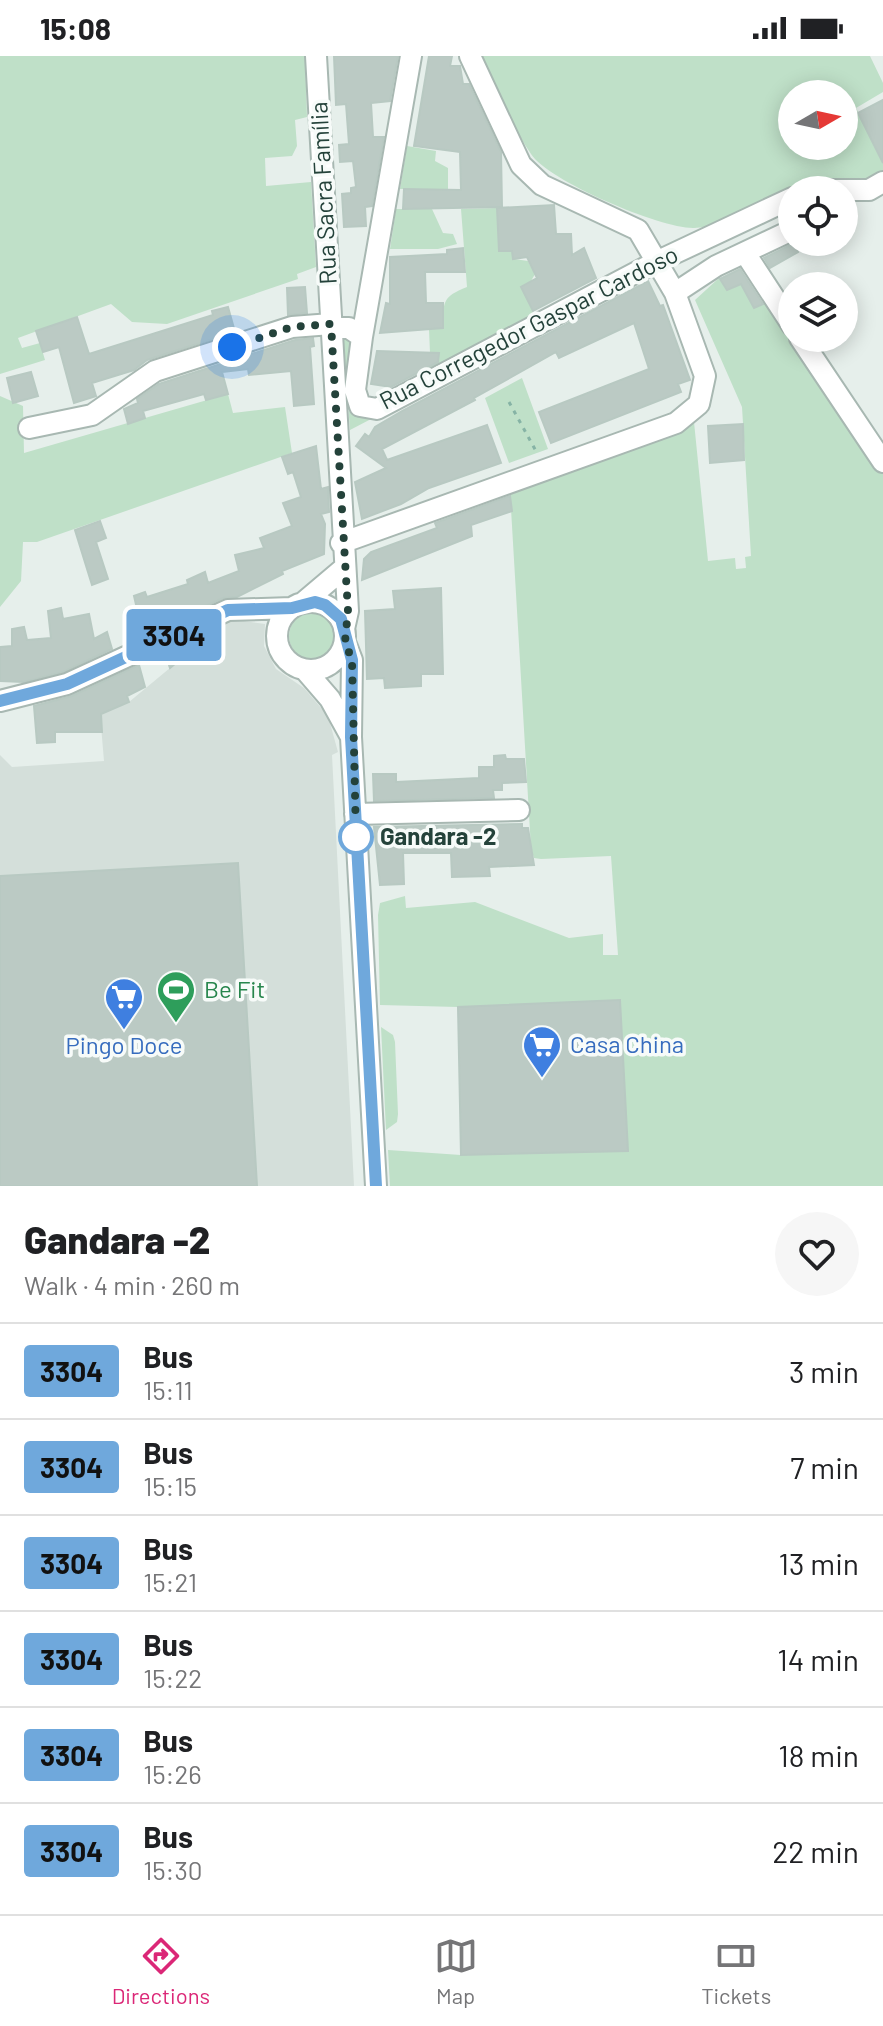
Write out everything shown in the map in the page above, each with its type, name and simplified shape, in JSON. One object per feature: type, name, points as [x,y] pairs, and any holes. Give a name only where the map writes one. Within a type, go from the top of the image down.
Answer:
[{"type":"street","name":"Rua Sacra Família","points":[[316,56],[341,543],[348,611],[345,636],[352,660],[351,737],[376,1186]]},
{"type":"street","points":[[29,428],[92,415],[155,371],[292,327],[349,328],[362,337],[411,56]]},
{"type":"street","points":[[341,543],[676,423],[699,404],[705,376],[675,293],[638,230],[542,185],[521,165],[470,56]]},
{"type":"street","points":[[858,197],[876,186]]},
{"type":"street","name":"Rua Corregedor Gaspar Cardoso","points":[[362,337],[355,390],[360,406],[377,409],[656,262],[778,205]]},
{"type":"street","points":[[675,293],[716,266],[778,237]]},
{"type":"street","points":[[745,253],[778,304]]},
{"type":"street","points":[[809,352],[883,462]]},
{"type":"street","points":[[0,701],[67,684],[228,610],[298,605],[325,605],[341,619],[345,636],[334,661],[315,670],[305,670],[285,658],[277,637],[284,616],[298,605],[343,569]]},
{"type":"street","name":"Rua Sacra Família","points":[[305,670],[330,699],[351,737]]},
{"type":"street","points":[[355,814],[519,810]]},
{"type":"path","points":[[509,402],[537,453]]},
{"type":"shaded area","points":[[229,619],[265,624],[264,646],[276,669],[304,688],[328,716],[338,752],[332,755],[354,1186],[0,1186],[0,755],[12,767],[104,761],[100,714],[129,702]]},
{"type":"green space","points":[[0,56],[305,56],[307,117],[295,120],[297,146],[292,156],[265,158],[266,186],[311,182],[316,267],[297,274],[298,279],[167,324],[132,322],[111,304],[18,338],[22,348],[40,343],[45,360],[0,374]]},
{"type":"green space","points":[[482,56],[870,56],[883,83],[883,92],[858,107],[858,80],[778,80],[778,160],[858,160],[858,112],[883,162],[883,174],[864,180],[858,180],[858,176],[778,176],[778,196],[737,217],[694,228],[657,221],[582,190],[542,165],[517,131]]},
{"type":"green space","points":[[407,146],[436,151],[435,161],[448,168],[448,189],[400,189]]},
{"type":"green space","points":[[497,208],[499,251],[512,251],[514,259],[528,261],[535,274],[531,281],[521,287],[536,316],[429,374],[423,372],[439,360],[439,353],[430,353],[429,329],[442,328],[446,301],[467,287],[461,209]]},
{"type":"green space","points":[[396,209],[432,209],[443,233],[453,234],[457,244],[438,249],[390,249]]},
{"type":"green space","points":[[719,278],[728,290],[741,284],[754,308],[769,301],[778,314],[778,352],[804,352],[883,469],[883,1186],[390,1186],[388,1150],[461,1155],[628,1151],[620,1001],[458,1007],[380,1005],[378,915],[380,903],[405,896],[406,908],[475,902],[569,938],[603,934],[603,955],[618,955],[611,856],[541,859],[534,858],[531,848],[510,492],[581,468],[694,422],[708,561],[735,558],[736,569],[746,568],[745,557],[751,556],[742,407],[695,300]]},
{"type":"green space","points":[[351,336],[353,359],[373,418],[350,430],[343,340]]},
{"type":"green space","points":[[522,378],[548,449],[509,463],[485,398]]},
{"type":"green space","points":[[228,394],[233,413],[285,407],[292,453],[37,542],[23,542],[21,581],[0,607],[0,396],[23,406],[24,453]]},
{"type":"green space","points":[[313,612],[330,619],[337,636],[330,653],[313,660],[296,653],[289,636],[296,619]]},
{"type":"green space","points":[[381,1027],[393,1035],[395,1042],[398,1114],[397,1122],[386,1130]]},
{"type":"building","points":[[334,56],[398,56],[390,101],[371,103],[373,137],[384,137],[372,206],[365,207],[366,226],[344,227],[342,194],[351,193],[351,188],[356,187],[353,161],[340,162],[339,145],[349,144],[346,104],[336,105]]},
{"type":"building","points":[[429,56],[452,56],[450,66],[460,66],[463,84],[469,84],[501,152],[502,207],[403,209],[404,189],[461,190],[460,152],[414,146]]},
{"type":"building","points":[[883,100],[883,163],[858,113]]},
{"type":"building","points":[[554,205],[556,234],[571,234],[572,255],[584,248],[596,278],[533,311],[521,287],[537,278],[527,257],[513,259],[512,251],[499,251],[497,208]]},
{"type":"building","points":[[463,248],[465,272],[425,272],[426,303],[443,303],[443,328],[380,333],[386,303],[390,304],[390,257],[447,254],[447,250]]},
{"type":"building","points":[[778,251],[778,256],[791,256],[770,268],[764,258]]},
{"type":"building","points":[[740,269],[763,304],[754,308],[741,284],[727,290],[720,279]]},
{"type":"building","points":[[648,281],[660,306],[663,305],[690,380],[678,384],[681,392],[551,443],[539,412],[649,369],[634,323],[559,358],[556,352],[475,400],[382,449],[387,460],[487,425],[501,463],[429,488],[401,504],[362,519],[355,482],[386,468],[356,446],[365,434],[369,437],[375,427],[402,411]]},
{"type":"building","points":[[305,287],[307,313],[288,315],[287,288]]},
{"type":"building","points":[[228,307],[235,332],[147,360],[134,370],[92,383],[96,396],[74,403],[59,347],[43,352],[36,331],[77,317],[89,354],[213,315],[212,311]]},
{"type":"building","points":[[313,338],[314,346],[310,347],[314,404],[294,406],[291,371],[249,375],[248,369],[222,372],[228,394],[206,400],[204,394],[143,411],[145,418],[128,424],[124,409],[138,403],[137,399],[159,384],[295,340]]},
{"type":"building","points":[[377,351],[439,353],[438,362],[391,387],[371,384]]},
{"type":"building","points":[[31,372],[38,396],[13,403],[7,378]]},
{"type":"building","points":[[743,424],[744,460],[710,463],[708,426]]},
{"type":"building","points":[[316,446],[321,489],[328,487],[329,512],[321,514],[325,524],[324,554],[282,571],[283,574],[237,597],[223,598],[143,635],[134,596],[145,592],[147,597],[188,584],[187,580],[205,572],[208,583],[239,571],[235,555],[264,548],[260,538],[292,526],[283,503],[301,497],[293,472],[288,474],[282,457]]},
{"type":"building","points":[[510,496],[512,511],[471,525],[472,536],[362,580],[364,559],[371,552],[437,528],[435,523]]},
{"type":"building","points":[[100,521],[106,538],[96,542],[108,579],[92,585],[75,530]]},
{"type":"building","points":[[441,588],[443,674],[421,674],[421,686],[385,688],[384,678],[367,679],[365,611],[395,609],[393,591]]},
{"type":"building","points":[[61,608],[63,619],[89,614],[94,639],[107,632],[112,649],[63,672],[24,682],[0,681],[0,647],[12,646],[12,629],[24,627],[27,640],[51,638],[48,611]]},
{"type":"building","points":[[192,641],[194,648],[170,668],[165,653]]},
{"type":"building","points":[[139,665],[145,687],[127,696],[129,702],[101,714],[102,732],[55,732],[55,742],[37,743],[34,706],[72,696]]},
{"type":"building","points":[[505,755],[506,759],[524,759],[526,782],[502,783],[502,790],[493,790],[494,798],[374,801],[373,774],[396,774],[396,782],[479,778],[479,767],[494,767],[494,756]]},
{"type":"building","points":[[522,824],[522,828],[528,828],[534,865],[489,867],[490,876],[452,877],[451,853],[403,853],[404,884],[380,885],[374,827]]},
{"type":"building","name":"Pingo Doce","points":[[238,863],[257,1186],[0,1186],[0,876]]},
{"type":"building","name":"Casa China","points":[[620,1000],[628,1151],[461,1155],[458,1007]]},
{"type":"bus line","name":"3304","points":[[0,701],[67,684],[228,610],[292,608],[304,602],[315,602],[325,605],[341,619],[352,660],[354,706],[351,737],[376,1186]]},
{"type":"place","name":"Gandara -2","points":[[356,837]]},
{"type":"place","name":"Be Fit","points":[[176,1024]]},
{"type":"place","name":"Pingo Doce","points":[[124,1031]]},
{"type":"place","name":"Casa China","points":[[542,1079]]},
{"type":"route","points":[[232,347],[292,327],[331,324],[343,569],[348,611],[344,629],[352,660],[354,706],[351,737],[356,837]]}]
